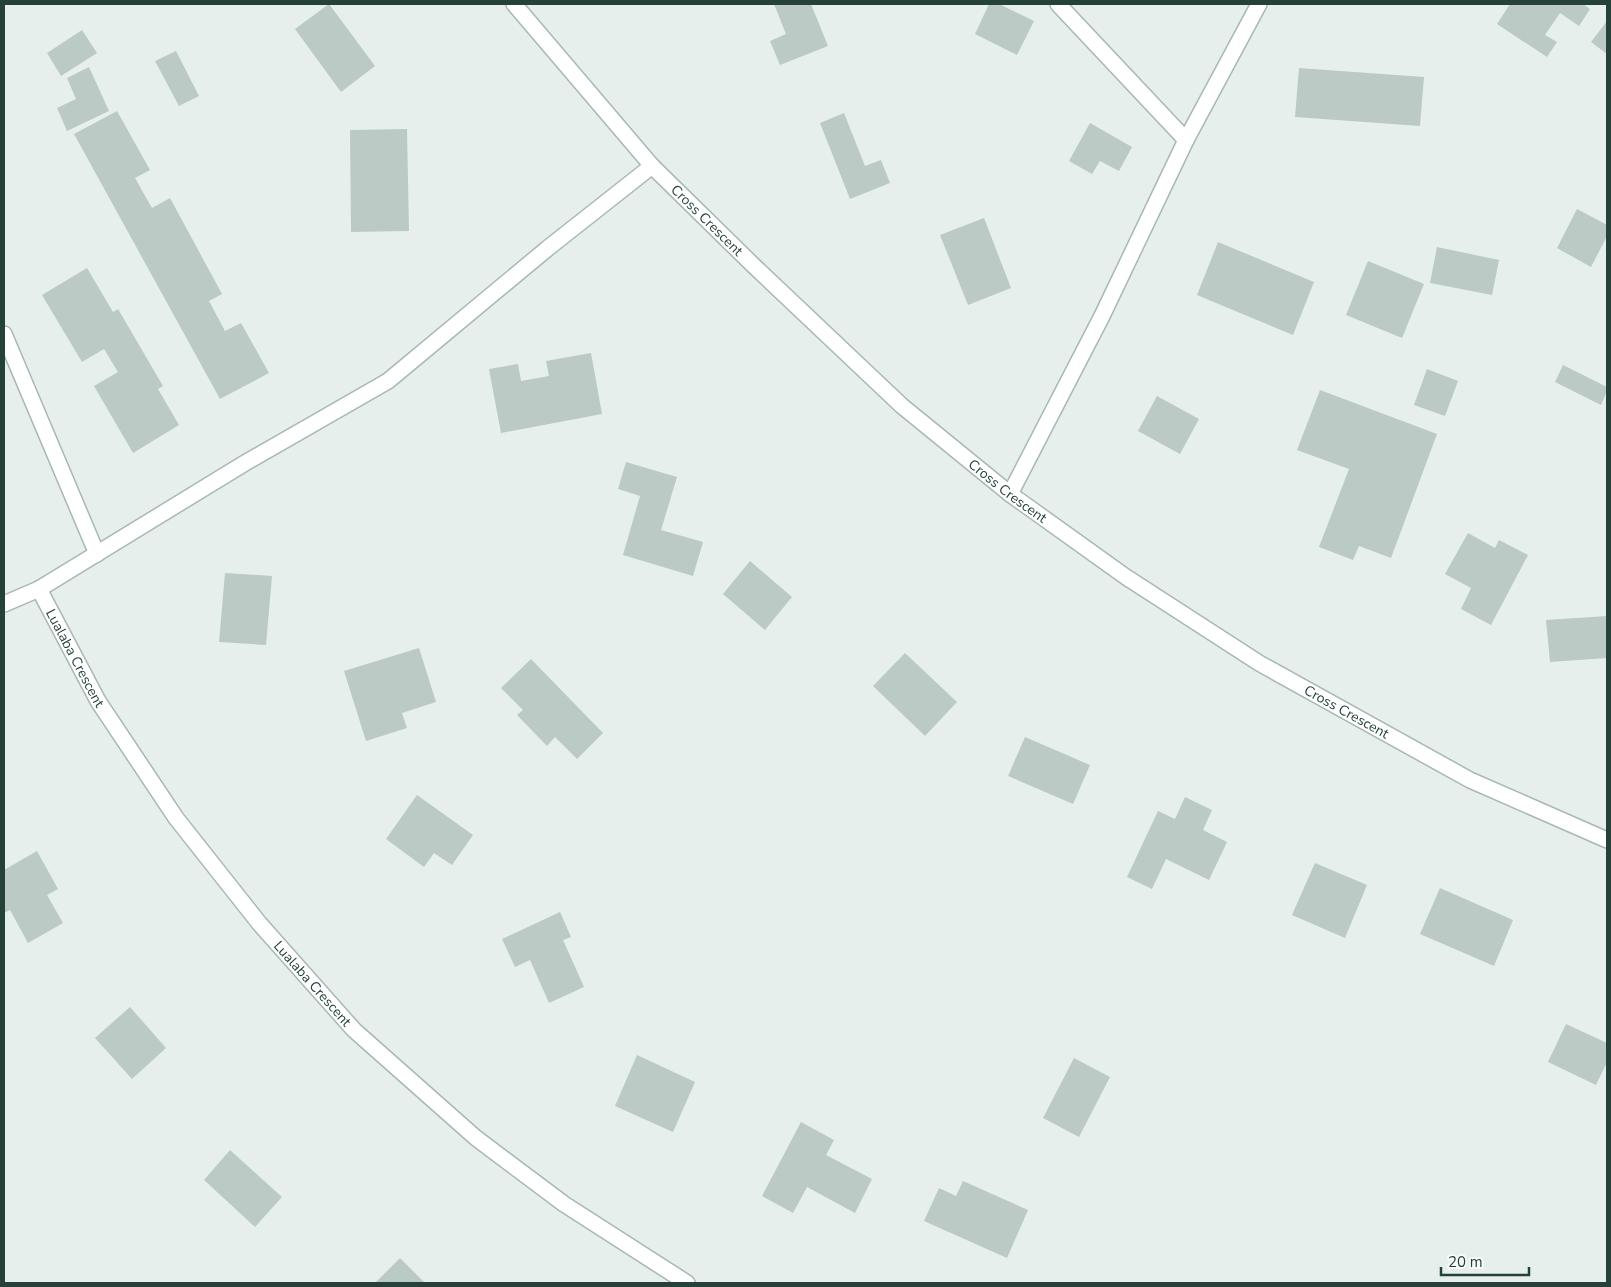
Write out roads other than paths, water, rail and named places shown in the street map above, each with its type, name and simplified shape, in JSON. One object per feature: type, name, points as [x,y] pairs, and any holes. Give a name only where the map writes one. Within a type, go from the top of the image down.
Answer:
[{"type":"street","name":"Cross Crescent","points":[[514,4],[652,166],[754,266],[902,406],[1010,494],[1126,577],[1259,663],[1470,780],[1607,840]]},
{"type":"street","points":[[1058,4],[1186,140]]},
{"type":"street","points":[[1010,494],[1102,316],[1186,140],[1259,4]]},
{"type":"street","points":[[4,604],[39,589],[245,463],[388,381],[548,248],[652,166]]},
{"type":"street","points":[[4,334],[97,554]]},
{"type":"street","name":"Lualaba Crescent","points":[[39,589],[98,701],[176,818],[259,923],[354,1030],[476,1138],[564,1204],[688,1283]]}]
